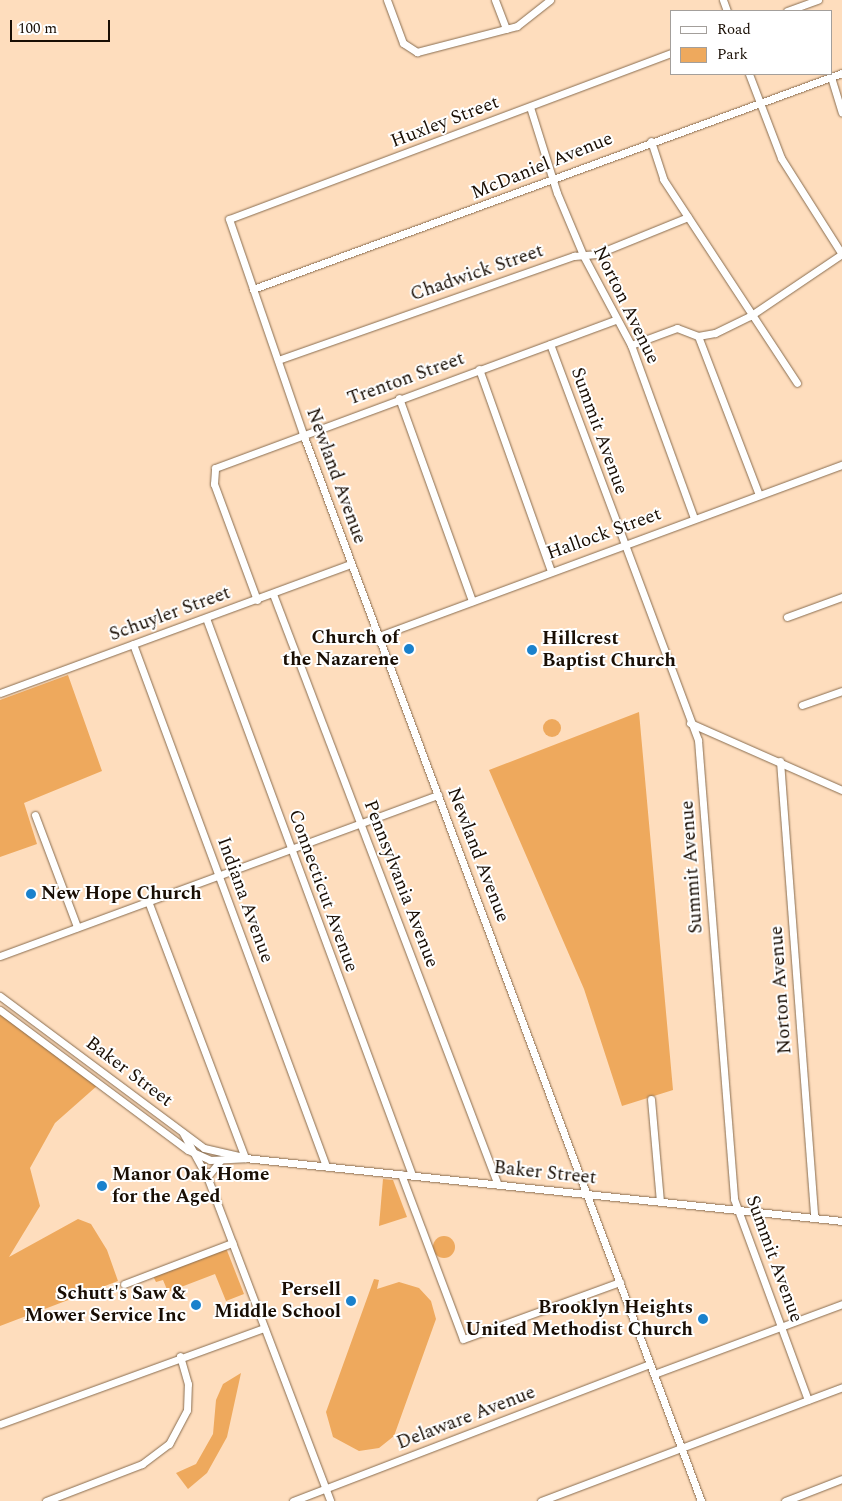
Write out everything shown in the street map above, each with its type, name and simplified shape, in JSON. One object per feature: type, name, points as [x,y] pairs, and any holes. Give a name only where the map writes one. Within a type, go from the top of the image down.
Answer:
[{"type":"street","points":[[387,0],[406,48],[417,52],[506,29],[538,12],[550,0]]},
{"type":"street","points":[[495,0],[506,29]]},
{"type":"street","points":[[789,10],[818,0]]},
{"type":"street","name":"Huxley Street","points":[[229,219],[670,53]]},
{"type":"street","name":"McDaniel Avenue","points":[[253,289],[420,230],[552,177],[842,73]]},
{"type":"street","points":[[631,345],[677,328],[698,336],[750,316],[842,254],[781,158],[749,75]]},
{"type":"street","points":[[830,77],[842,112]]},
{"type":"street","name":"Norton Avenue","points":[[530,107],[552,177],[583,255],[615,320],[631,345],[694,518]]},
{"type":"street","points":[[651,141],[663,179],[750,316],[797,383]]},
{"type":"street","name":"Chadwick Street","points":[[278,360],[583,255],[597,254],[688,218]]},
{"type":"street","name":"Newland Avenue","points":[[229,219],[303,434],[701,1501]]},
{"type":"street","name":"Trenton Street","points":[[257,600],[212,473],[224,464],[303,434],[615,320]]},
{"type":"street","points":[[698,336],[760,495]]},
{"type":"street","name":"Summit Avenue","points":[[550,344],[690,723],[700,758],[737,1209],[808,1400]]},
{"type":"street","points":[[478,370],[551,572]]},
{"type":"street","points":[[399,398],[472,601]]},
{"type":"street","name":"Hallock Street","points":[[379,636],[694,518],[842,465]]},
{"type":"street","name":"Schuyler Street","points":[[0,693],[351,564]]},
{"type":"street","name":"Pennsylvania Avenue","points":[[273,594],[498,1185]]},
{"type":"street","points":[[787,617],[842,597]]},
{"type":"street","name":"Connecticut Avenue","points":[[206,618],[412,1175]]},
{"type":"street","name":"Indiana Avenue","points":[[133,644],[326,1166]]},
{"type":"street","points":[[802,705],[842,691]]},
{"type":"street","points":[[690,723],[780,761],[842,790]]},
{"type":"street","name":"Norton Avenue","points":[[780,761],[814,1216]]},
{"type":"street","points":[[0,956],[438,794]]},
{"type":"street","points":[[35,815],[77,927]]},
{"type":"street","points":[[148,900],[245,1158]]},
{"type":"street","name":"Baker Street","points":[[0,996],[183,1133],[210,1151],[245,1158],[814,1216],[842,1221]]},
{"type":"street","name":"Baker Street","points":[[0,1010],[198,1156],[224,1159],[245,1158]]},
{"type":"street","points":[[652,1099],[660,1201]]},
{"type":"street","points":[[183,1133],[198,1156],[207,1177],[330,1501]]},
{"type":"street","points":[[207,1177],[224,1159]]},
{"type":"street","points":[[401,1174],[463,1339],[620,1282]]},
{"type":"street","points":[[124,1284],[232,1243]]},
{"type":"street","points":[[654,1374],[842,1304]]},
{"type":"street","points":[[0,1424],[180,1356],[264,1328]]},
{"type":"street","points":[[46,1501],[142,1464],[169,1444],[187,1410],[188,1384],[180,1356]]},
{"type":"street","name":"Delaware Avenue","points":[[293,1501],[650,1364]]},
{"type":"street","points":[[541,1501],[842,1387]]},
{"type":"street","points":[[789,1500],[842,1479]]},
{"type":"green space","points":[[68,675],[102,771],[24,803],[37,844],[0,857],[0,700]]},
{"type":"green space","points":[[639,712],[673,1090],[622,1106],[584,989],[489,770]]},
{"type":"green space","points":[[552,719],[558,722],[561,728],[558,734],[552,737],[546,734],[543,728],[546,722]]},
{"type":"green space","points":[[0,1012],[98,1085],[55,1123],[30,1168],[40,1206],[9,1257],[78,1219],[91,1224],[107,1250],[118,1281],[0,1326]]},
{"type":"green space","points":[[383,1179],[393,1180],[407,1217],[379,1226]]},
{"type":"green space","points":[[444,1236],[452,1239],[455,1247],[452,1255],[444,1258],[436,1255],[433,1247],[436,1239]]},
{"type":"green space","points":[[226,1248],[244,1294],[226,1301],[215,1274],[168,1292],[163,1280],[156,1282],[153,1276]]},
{"type":"green space","points":[[374,1279],[379,1280],[377,1289],[399,1282],[419,1288],[431,1301],[436,1319],[394,1436],[379,1448],[359,1451],[333,1437],[326,1412]]},
{"type":"green space","points":[[241,1373],[227,1437],[207,1473],[188,1489],[176,1473],[196,1464],[213,1434],[216,1400],[223,1384]]},
{"type":"place","name":"Church of the Nazarene","points":[[409,649]]},
{"type":"place","name":"Hillcrest Baptist Church","points":[[532,650]]},
{"type":"place","name":"New Hope Church","points":[[31,894]]},
{"type":"place","name":"Manor Oak Home for the Aged","points":[[102,1186]]},
{"type":"place","name":"Persell Middle School","points":[[351,1301]]},
{"type":"place","name":"Schutt's Saw & Mower Service Inc","points":[[196,1305]]},
{"type":"place","name":"Brooklyn Heights United Methodist Church","points":[[703,1319]]}]
